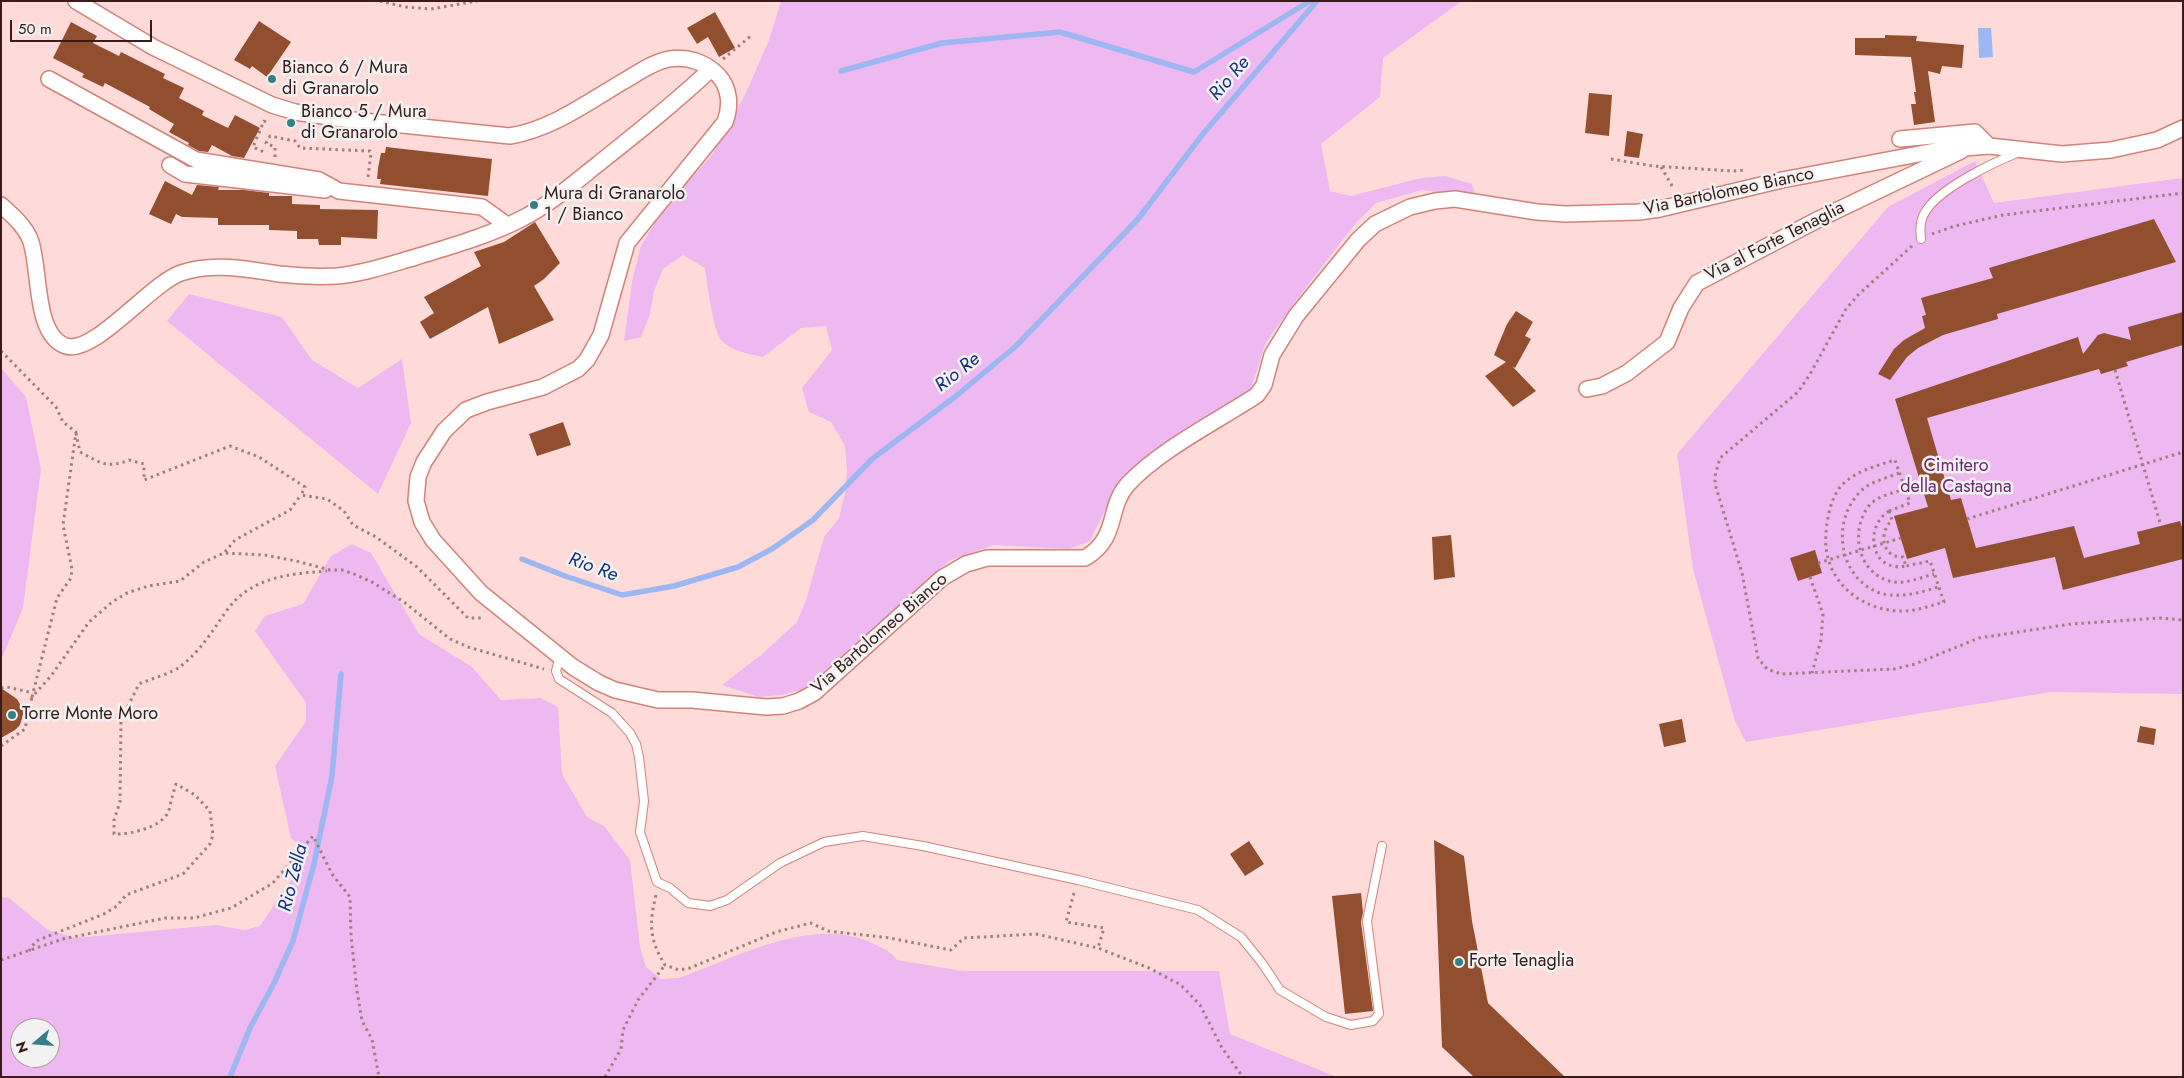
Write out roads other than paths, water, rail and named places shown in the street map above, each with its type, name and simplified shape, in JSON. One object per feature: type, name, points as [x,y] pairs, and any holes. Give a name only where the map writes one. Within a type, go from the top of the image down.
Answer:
[{"type":"street","points":[[1,205],[16,220],[30,239],[46,324],[57,341],[68,346],[78,346],[90,341],[126,315],[161,284],[180,273],[215,267],[242,268],[282,274],[339,276],[382,267],[436,251],[477,238],[507,225],[545,206],[678,100],[711,69],[700,62],[668,59],[643,70],[554,121],[528,133],[498,136],[343,119],[295,112],[272,105],[153,47],[76,1]]},
{"type":"street","name":"Via Bartolomeo Bianco","points":[[711,69],[722,80],[727,90],[728,112],[725,122],[627,243],[601,335],[587,360],[578,369],[544,387],[487,402],[466,410],[451,422],[438,438],[424,462],[418,477],[416,501],[418,514],[427,531],[481,592],[512,617],[558,663],[599,683],[632,695],[658,700],[692,700],[766,707],[783,706],[799,701],[814,693],[942,578],[966,564],[987,558],[1085,558],[1097,551],[1104,542],[1120,496],[1128,485],[1160,456],[1257,395],[1264,385],[1272,355],[1296,316],[1358,240],[1374,224],[1410,207],[1455,199],[1528,211],[1566,214],[1639,212],[1660,209],[1817,173],[1922,153],[1971,146],[1989,146],[2062,154],[2111,150],[2157,140],[2183,128]]},
{"type":"street","points":[[48,79],[196,160],[270,165],[328,183],[339,191]]},
{"type":"street","points":[[1900,139],[1975,132],[1989,146]]},
{"type":"street","name":"Via al Forte Tenaglia","points":[[1588,389],[1602,386],[1627,373],[1667,342],[1681,308],[1697,282],[1819,218],[1971,146]]},
{"type":"street","points":[[170,165],[185,174],[284,187],[339,191],[482,207],[507,225]]},
{"type":"lane","points":[[1921,239],[1920,226],[1923,215],[1938,197],[1990,165],[2021,151]]},
{"type":"lane","points":[[558,663],[559,678],[612,713],[630,733],[636,744],[644,801],[640,832],[657,882],[670,888],[688,904],[710,906],[727,900],[780,863],[824,842],[863,836],[932,848],[1078,880],[1198,910],[1241,937],[1262,963],[1280,990],[1326,1017],[1351,1025],[1373,1020],[1379,1014],[1367,922],[1382,846]]},
{"type":"water","points":[[1978,28],[1991,28],[1993,57],[1979,58]]},
{"type":"waterway","points":[[841,71],[942,43],[1060,32],[1194,72],[1310,1]]},
{"type":"waterway","name":"Rio Re","points":[[522,559],[622,595],[674,586],[738,567],[772,549],[813,520],[872,459],[956,396],[1016,346],[1138,219],[1202,135],[1317,1]]},
{"type":"waterway","name":"Rio Zella","points":[[230,1077],[250,1028],[274,983],[293,941],[314,864],[332,776],[341,674]]},
{"type":"place","name":"Bianco 6 / Mura di Granarolo","points":[[272,79]]},
{"type":"place","name":"Bianco 5 / Mura di Granarolo","points":[[291,123]]},
{"type":"place","name":"Mura di Granarolo 1 / Bianco","points":[[534,205]]},
{"type":"place","name":"Torre Monte Moro","points":[[12,715]]},
{"type":"place","name":"Forte Tenaglia","points":[[1459,962]]},
{"type":"park label","name":"Cimitero della Castagna","points":[[1956,477]]}]
